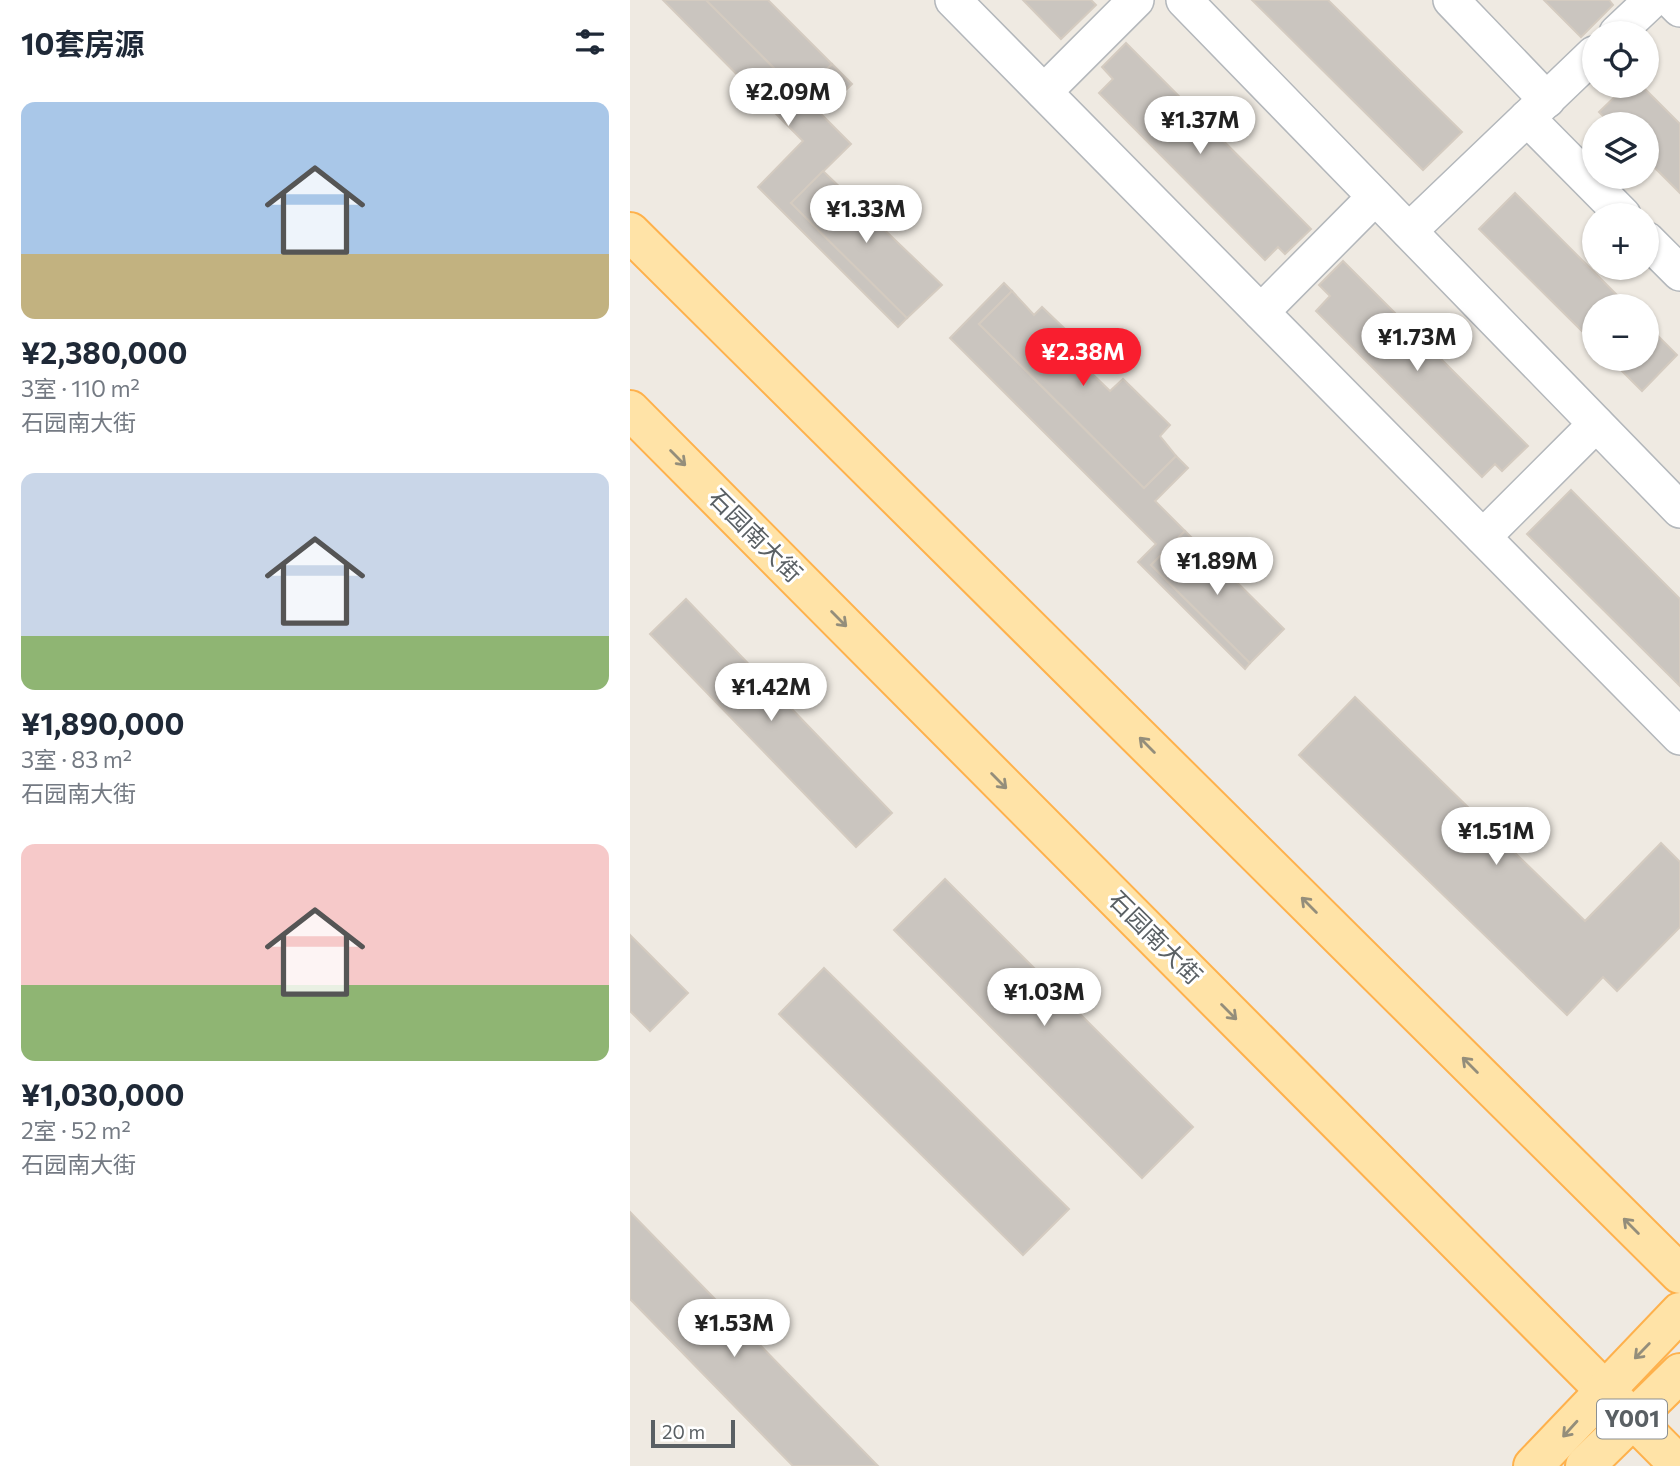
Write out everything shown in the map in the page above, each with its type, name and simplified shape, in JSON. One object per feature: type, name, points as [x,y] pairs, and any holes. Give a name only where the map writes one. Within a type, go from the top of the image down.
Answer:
[{"type":"main road","points":[[630,232],[1680,1274]]},
{"type":"main road","name":"石园南大街","points":[[630,410],[1680,1466]]},
{"type":"main road","points":[[1533,1466],[1680,1312]]},
{"type":"main road","name":"Y001","points":[[1585,1466],[1680,1373]]},
{"type":"street","points":[[953,0],[1680,737]]},
{"type":"street","points":[[1044,92],[1136,0]]},
{"type":"street","points":[[1184,0],[1680,510]]},
{"type":"street","points":[[1451,0],[1613,203]]},
{"type":"street","points":[[1629,21],[1651,0]]},
{"type":"street","points":[[1671,0],[1680,9]]},
{"type":"street","points":[[1409,230],[1582,66]]},
{"type":"street","points":[[1261,312],[1376,197]]},
{"type":"street","points":[[1659,252],[1680,273]]},
{"type":"street","points":[[1483,537],[1596,424]]},
{"type":"building","points":[[663,0],[706,0],[801,95],[832,64],[852,84],[821,114],[851,144],[791,203],[907,318],[898,327],[758,187],[803,141]]},
{"type":"building","points":[[706,0],[768,0],[832,64],[801,95]]},
{"type":"building","points":[[1023,0],[1091,0],[1096,5],[1061,39]]},
{"type":"building","points":[[1252,0],[1328,0],[1462,132],[1423,170]]},
{"type":"building","points":[[1544,0],[1609,0],[1613,5],[1597,21],[1582,21],[1581,37]]},
{"type":"building","points":[[1126,43],[1311,229],[1285,254],[1278,247],[1265,260],[1099,93],[1113,79],[1102,67]]},
{"type":"building","points":[[1614,98],[1654,98],[1680,124],[1680,193],[1659,172],[1659,112],[1599,112]]},
{"type":"building","points":[[823,171],[942,285],[907,318],[791,203]]},
{"type":"building","points":[[1515,193],[1582,260],[1582,280],[1602,280],[1616,294],[1582,294],[1582,331],[1479,229]]},
{"type":"building","points":[[1343,261],[1528,446],[1502,471],[1495,464],[1482,477],[1316,311],[1330,296],[1319,285]]},
{"type":"building","points":[[1004,283],[1012,291],[979,324],[1144,488],[1176,456],[1188,468],[1155,501],[1185,531],[1151,565],[1250,663],[1245,669],[1138,562],[1156,544],[950,338]]},
{"type":"building","points":[[1012,291],[1034,315],[1042,307],[1089,352],[1080,362],[1110,391],[1123,379],[1170,425],[1160,436],[1176,456],[1144,488],[979,324]]},
{"type":"building","points":[[1659,337],[1677,355],[1642,391],[1622,371],[1659,371]]},
{"type":"building","points":[[1571,490],[1680,599],[1680,686],[1527,534]]},
{"type":"building","points":[[1185,531],[1284,629],[1250,663],[1151,565]]},
{"type":"building","points":[[686,599],[892,813],[856,847],[650,634]]},
{"type":"building","points":[[1355,697],[1585,921],[1661,843],[1680,862],[1680,927],[1617,991],[1603,977],[1567,1015],[1299,755]]},
{"type":"building","points":[[945,879],[1193,1127],[1142,1178],[894,930]]},
{"type":"building","points":[[630,935],[688,993],[650,1031],[630,1011]]},
{"type":"building","points":[[824,968],[1069,1209],[1023,1255],[779,1014]]},
{"type":"building","points":[[630,1212],[878,1466],[793,1466],[630,1299]]}]
